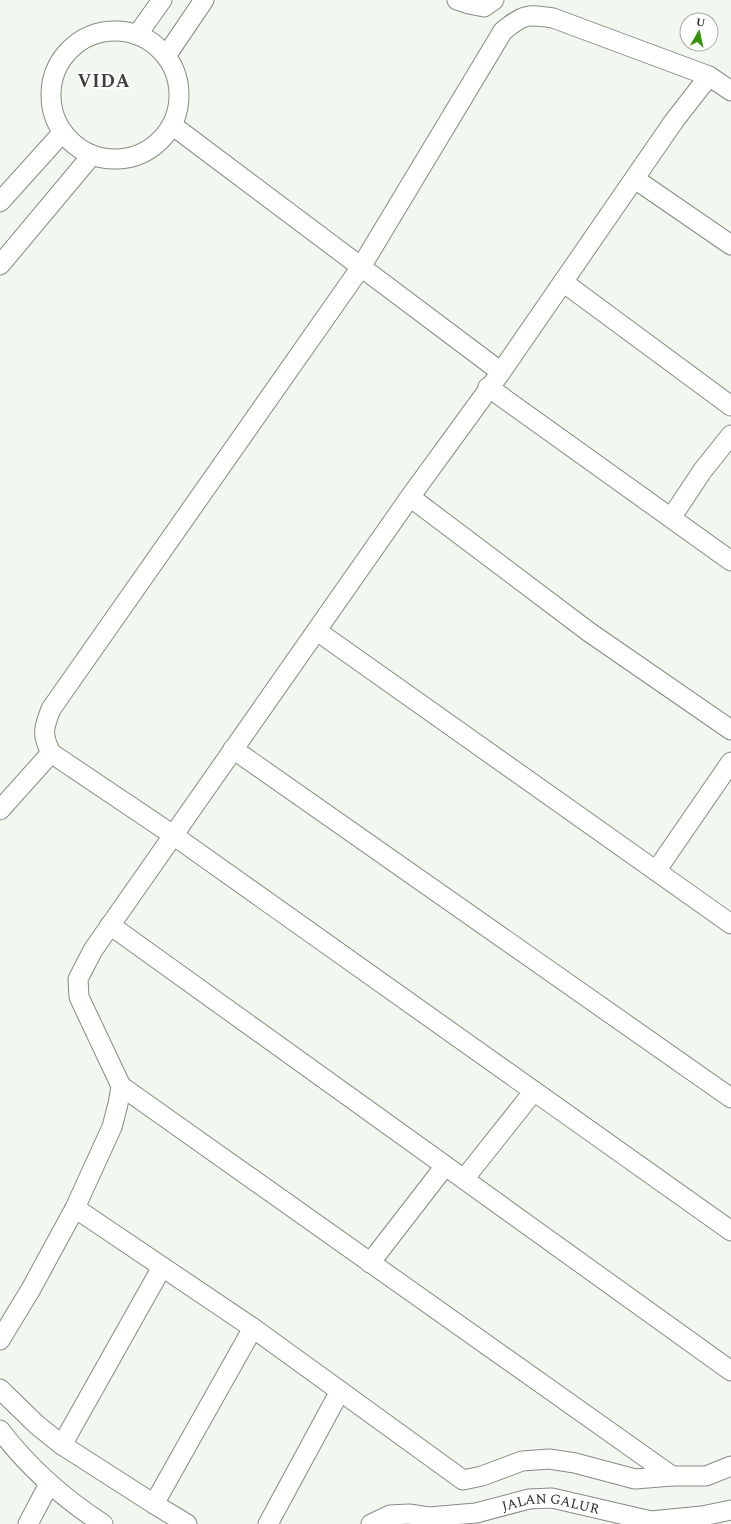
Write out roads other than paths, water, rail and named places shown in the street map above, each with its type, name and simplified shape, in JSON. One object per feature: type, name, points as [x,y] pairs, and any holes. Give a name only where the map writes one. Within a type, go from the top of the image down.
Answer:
[{"type":"street","points":[[137,35],[162,0]]},
{"type":"street","points":[[166,56],[204,0]]},
{"type":"street","points":[[457,0],[484,7],[494,0]]},
{"type":"street","points":[[731,90],[709,76],[554,18],[533,15],[518,19],[503,31],[361,267],[52,709],[44,727],[46,743],[51,753],[173,835],[731,1231]]},
{"type":"street","points":[[119,31],[137,35],[153,43],[166,56],[175,72],[179,90],[178,109],[172,125],[160,140],[145,151],[128,157],[110,159],[92,155],[76,145],[63,132],[54,116],[51,99],[52,81],[62,59],[70,50],[84,39],[101,32],[119,31]]},
{"type":"street","points":[[672,1476],[121,1086],[79,996],[78,979],[93,950],[110,925],[410,497],[501,372],[674,121],[709,76]]},
{"type":"street","points":[[172,125],[501,372]]},
{"type":"street","points":[[0,202],[63,132]]},
{"type":"street","points":[[0,264],[92,155]]},
{"type":"street","points":[[635,179],[731,245]]},
{"type":"street","points":[[563,282],[731,406]]},
{"type":"street","points":[[488,388],[731,561]]},
{"type":"street","points":[[671,518],[703,470],[731,435]]},
{"type":"street","points":[[410,497],[589,632],[731,730]]},
{"type":"street","points":[[317,631],[731,924]]},
{"type":"street","points":[[233,749],[731,1098]]},
{"type":"street","points":[[0,810],[51,753]]},
{"type":"street","points":[[656,871],[731,762]]},
{"type":"street","points":[[110,925],[731,1371]]},
{"type":"street","points":[[0,1340],[31,1289],[75,1208],[112,1127],[121,1086]]},
{"type":"street","points":[[464,1179],[534,1091]]},
{"type":"street","points":[[370,1263],[445,1166]]},
{"type":"street","points":[[75,1208],[252,1328],[463,1480],[482,1476],[522,1462],[549,1459],[635,1478],[706,1476],[731,1466]]},
{"type":"street","points":[[62,1445],[162,1267]]},
{"type":"street","points":[[154,1504],[252,1328]]},
{"type":"street","points":[[0,1389],[37,1425],[62,1445],[187,1524]]},
{"type":"street","points":[[268,1524],[340,1392]]},
{"type":"street","points":[[0,1430],[10,1443],[49,1484],[103,1524]]},
{"type":"street","points":[[28,1524],[49,1484]]},
{"type":"street","name":"JALAN GALUR","points":[[371,1524],[390,1515],[409,1514],[429,1517],[476,1513],[529,1499],[552,1498],[651,1522],[702,1516],[731,1510]]},
{"type":"district","name":"VIDA","points":[[104,81]]}]
